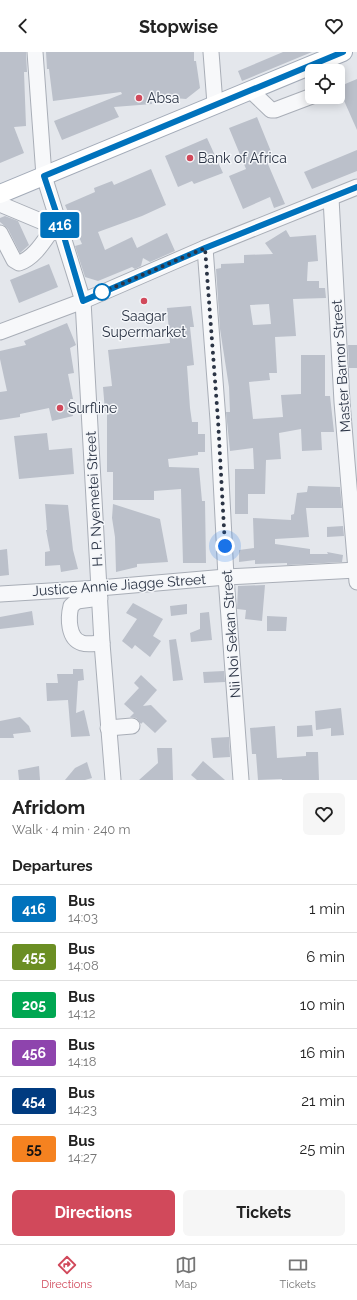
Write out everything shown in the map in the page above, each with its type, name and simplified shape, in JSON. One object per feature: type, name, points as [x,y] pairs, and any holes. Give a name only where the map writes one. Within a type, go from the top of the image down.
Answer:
[{"type":"main road","points":[[0,194],[215,104],[333,60]]},
{"type":"street","name":"H. P. Nyemetei Street","points":[[35,52],[44,176],[58,228],[83,301],[102,643],[113,780]]},
{"type":"street","points":[[211,52],[215,104]]},
{"type":"street","points":[[250,90],[271,110],[275,110],[305,99]]},
{"type":"street","points":[[0,332],[83,301],[205,248],[357,187]]},
{"type":"street","name":"Master Barnor Street","points":[[331,198],[342,402],[357,574]]},
{"type":"street","points":[[0,204],[58,228],[32,256],[25,261],[19,262],[14,260],[0,234]]},
{"type":"street","name":"Nii Noi Sekan Street","points":[[205,248],[218,420],[226,577],[242,780]]},
{"type":"street","name":"Justice Annie Jiagge Street","points":[[0,594],[99,593],[226,577],[357,574]]},
{"type":"street","points":[[99,593],[77,601],[71,606],[69,613],[72,633],[76,640],[84,644],[102,643]]},
{"type":"street","points":[[108,728],[132,726]]},
{"type":"building","points":[[0,52],[26,52],[27,72],[24,72],[26,126],[14,127],[24,153],[0,163]]},
{"type":"building","points":[[46,52],[194,52],[194,61],[196,61],[200,88],[186,99],[151,96],[152,104],[114,107],[119,117],[62,140],[54,121],[122,94],[121,92],[53,101],[49,69],[47,69]]},
{"type":"building","points":[[283,52],[312,52],[242,81],[238,71]]},
{"type":"building","points":[[357,79],[357,130],[345,103],[345,84]]},
{"type":"building","points":[[257,117],[272,154],[265,157],[285,204],[274,208],[270,197],[243,209],[229,176],[246,169],[229,128]]},
{"type":"building","points":[[207,138],[223,173],[194,184],[192,181],[178,187],[165,156]]},
{"type":"building","points":[[357,150],[357,171],[312,189],[304,172]]},
{"type":"building","points":[[151,169],[166,205],[142,216],[98,232],[105,250],[132,237],[137,248],[167,233],[175,251],[150,262],[143,258],[141,266],[135,269],[132,267],[98,281],[85,277],[75,246],[82,244],[65,205],[95,192],[94,188],[112,181],[114,185]]},
{"type":"building","points":[[5,216],[18,221],[29,245],[20,253],[8,229],[0,222],[0,218]]},
{"type":"building","points":[[286,230],[290,237],[316,235],[318,261],[308,262],[307,281],[319,281],[319,288],[325,288],[326,298],[293,299],[296,336],[275,337],[277,373],[269,373],[270,380],[249,382],[253,419],[283,417],[281,395],[301,394],[301,355],[325,355],[325,396],[330,396],[334,432],[321,432],[322,450],[302,451],[301,429],[279,433],[281,459],[266,460],[265,494],[248,494],[248,514],[235,514],[235,469],[254,469],[253,448],[230,451],[226,412],[230,412],[229,387],[220,329],[216,269],[221,268],[221,264],[244,263],[244,255],[273,254],[265,243]],"holes":[[[269,304],[271,324],[253,325],[250,305]]]},
{"type":"building","points":[[49,264],[58,287],[19,303],[10,280]]},
{"type":"building","points":[[191,306],[194,327],[190,327],[194,365],[187,366],[190,408],[192,422],[198,422],[198,434],[205,434],[205,452],[198,452],[198,455],[168,459],[169,467],[199,468],[202,501],[205,501],[206,563],[183,563],[181,489],[154,491],[154,500],[113,500],[113,472],[107,472],[107,411],[105,411],[103,387],[112,386],[108,350],[170,343],[167,308]]},
{"type":"building","points":[[67,323],[76,345],[70,348],[74,373],[68,374],[73,399],[70,399],[73,416],[52,421],[49,408],[20,414],[20,417],[0,420],[0,392],[7,391],[0,359],[0,351],[26,345],[24,341]]},
{"type":"building","points":[[348,345],[357,345],[357,368],[349,368]]},
{"type":"building","points":[[47,433],[49,450],[72,448],[74,474],[19,479],[14,436]]},
{"type":"building","points":[[308,486],[340,487],[342,508],[306,508],[309,537],[275,539],[275,544],[310,549],[310,554],[328,554],[327,552],[343,555],[342,562],[287,565],[287,563],[255,564],[255,560],[239,562],[239,550],[254,548],[253,518],[291,520],[291,515],[294,514],[297,493],[307,492]]},
{"type":"building","points":[[45,504],[68,505],[73,550],[78,569],[61,572],[60,565],[45,566],[45,552],[50,551],[46,530]]},
{"type":"building","points":[[113,504],[160,519],[168,562],[137,564],[137,567],[116,572],[115,537],[112,518]]},
{"type":"building","points":[[343,526],[344,536],[327,537],[327,527]]},
{"type":"building","points":[[7,549],[9,575],[0,576],[0,550]]},
{"type":"building","points":[[265,585],[262,621],[245,619],[246,610],[237,609],[238,586]]},
{"type":"building","points":[[133,603],[163,619],[153,636],[161,641],[150,657],[135,645],[132,649],[122,641],[137,619],[126,613]]},
{"type":"building","points":[[187,604],[187,614],[171,616],[170,606]]},
{"type":"building","points":[[32,611],[34,625],[0,629],[0,617]]},
{"type":"building","points":[[209,612],[212,640],[191,642],[190,633],[200,629],[200,613]]},
{"type":"building","points":[[267,616],[287,617],[286,631],[267,631]]},
{"type":"building","points":[[176,639],[183,680],[173,681],[169,640]]},
{"type":"building","points":[[73,669],[83,669],[84,680],[78,681],[76,713],[84,710],[90,736],[71,737],[68,700],[47,701],[46,683],[58,683],[57,674],[73,674]]},
{"type":"building","points":[[224,671],[225,682],[204,683],[203,672]]},
{"type":"building","points":[[141,675],[157,690],[143,706],[151,705],[167,721],[155,733],[143,722],[141,724],[136,718],[130,717],[134,713],[124,704],[139,688],[134,683]]},
{"type":"building","points":[[341,708],[344,735],[331,736],[331,728],[316,730],[315,711]]},
{"type":"building","points":[[20,717],[29,726],[31,732],[13,734],[14,738],[0,738],[0,721]]},
{"type":"building","points":[[312,725],[313,736],[297,737],[297,726]]},
{"type":"building","points":[[275,726],[277,758],[306,756],[306,752],[318,752],[319,780],[258,780],[256,754],[252,754],[250,728]]},
{"type":"building","points":[[229,737],[230,757],[213,758],[211,738]]},
{"type":"building","points":[[157,748],[172,748],[173,780],[139,780],[158,763]]},
{"type":"building","points":[[203,761],[225,780],[197,780],[191,775]]},
{"type":"building","points":[[87,762],[92,778],[85,780],[65,780],[75,768]]},
{"type":"building","points":[[39,766],[40,780],[19,780],[18,770]]},
{"type":"bus line","name":"416","points":[[343,52],[44,176],[83,301],[205,248],[357,187]]},
{"type":"place","name":"Absa","points":[[139,98]]},
{"type":"place","name":"Bank of Africa","points":[[190,158]]},
{"type":"place","name":"Saagar Supermarket","points":[[144,301]]},
{"type":"place","name":"Surfline","points":[[60,408]]},
{"type":"route","points":[[102,292],[96,295],[205,248],[218,420],[225,546]]}]
